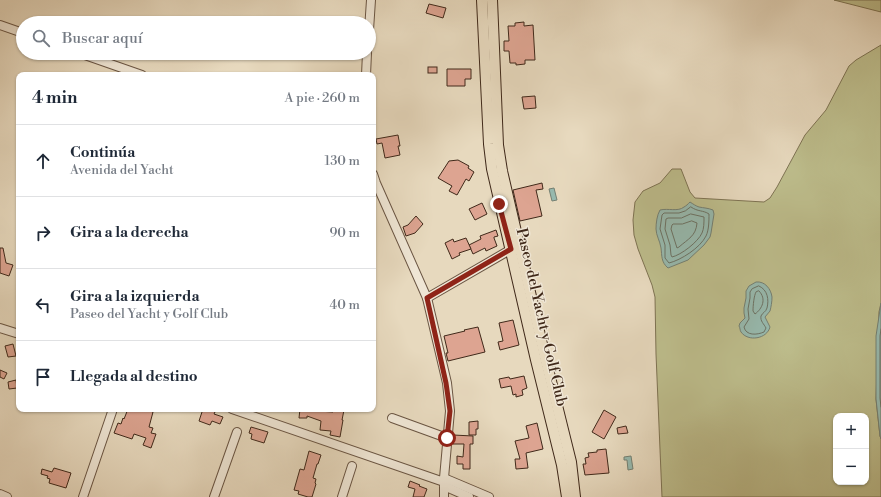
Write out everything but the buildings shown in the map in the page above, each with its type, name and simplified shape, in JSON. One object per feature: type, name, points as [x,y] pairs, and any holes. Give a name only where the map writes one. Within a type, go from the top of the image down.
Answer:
[{"type":"main road","name":"Paseo del Yacht y Golf Club","points":[[482,0],[489,144],[492,169],[499,204],[514,247],[571,462],[575,497]]},
{"type":"main road","name":"Paseo del Yacht y Golf Club","points":[[492,0],[498,145],[514,247],[536,360],[562,465],[567,497]]},
{"type":"street","points":[[370,16],[371,0]]},
{"type":"street","points":[[0,25],[16,31]]},
{"type":"street","points":[[99,60],[133,72]]},
{"type":"street","points":[[366,72],[367,60]]},
{"type":"street","points":[[376,183],[427,298],[446,383],[450,411],[444,497]]},
{"type":"street","points":[[427,298],[514,247]]},
{"type":"street","points":[[0,328],[16,333]]},
{"type":"street","points":[[83,497],[112,412]]},
{"type":"street","points":[[241,412],[489,497]]},
{"type":"street","points":[[392,418],[447,438]]},
{"type":"street","points":[[214,497],[237,432]]},
{"type":"street","points":[[342,497],[352,466]]},
{"type":"street","points":[[444,482],[469,497]]},
{"type":"street","points":[[0,494],[7,497]]},
{"type":"green space","points":[[834,0],[881,0],[881,12]]},
{"type":"green space","points":[[881,45],[881,303],[879,312],[876,399],[881,439],[881,497],[662,497],[655,297],[634,235],[633,220],[635,202],[643,191],[660,183],[672,169],[681,169],[690,192],[695,198],[764,202],[770,198],[777,187],[805,135],[826,110],[849,66]]},
{"type":"water","points":[[554,188],[557,200],[552,201],[549,189]]},
{"type":"water","points":[[690,202],[696,206],[713,210],[714,214],[710,237],[688,260],[668,268],[663,261],[656,231],[658,214],[660,210],[679,209],[685,207]]},
{"type":"water","points":[[756,282],[765,284],[771,294],[772,299],[770,311],[765,317],[770,327],[765,334],[757,338],[752,338],[744,335],[739,326],[745,318],[744,308],[746,291],[749,286]]},
{"type":"water","points":[[881,303],[881,439],[876,399],[876,336]]},
{"type":"water","points":[[631,456],[633,469],[628,470],[627,460],[624,460],[624,457]]},
{"type":"route","points":[[447,438],[450,411],[446,383],[427,298],[511,249],[499,204]]}]
